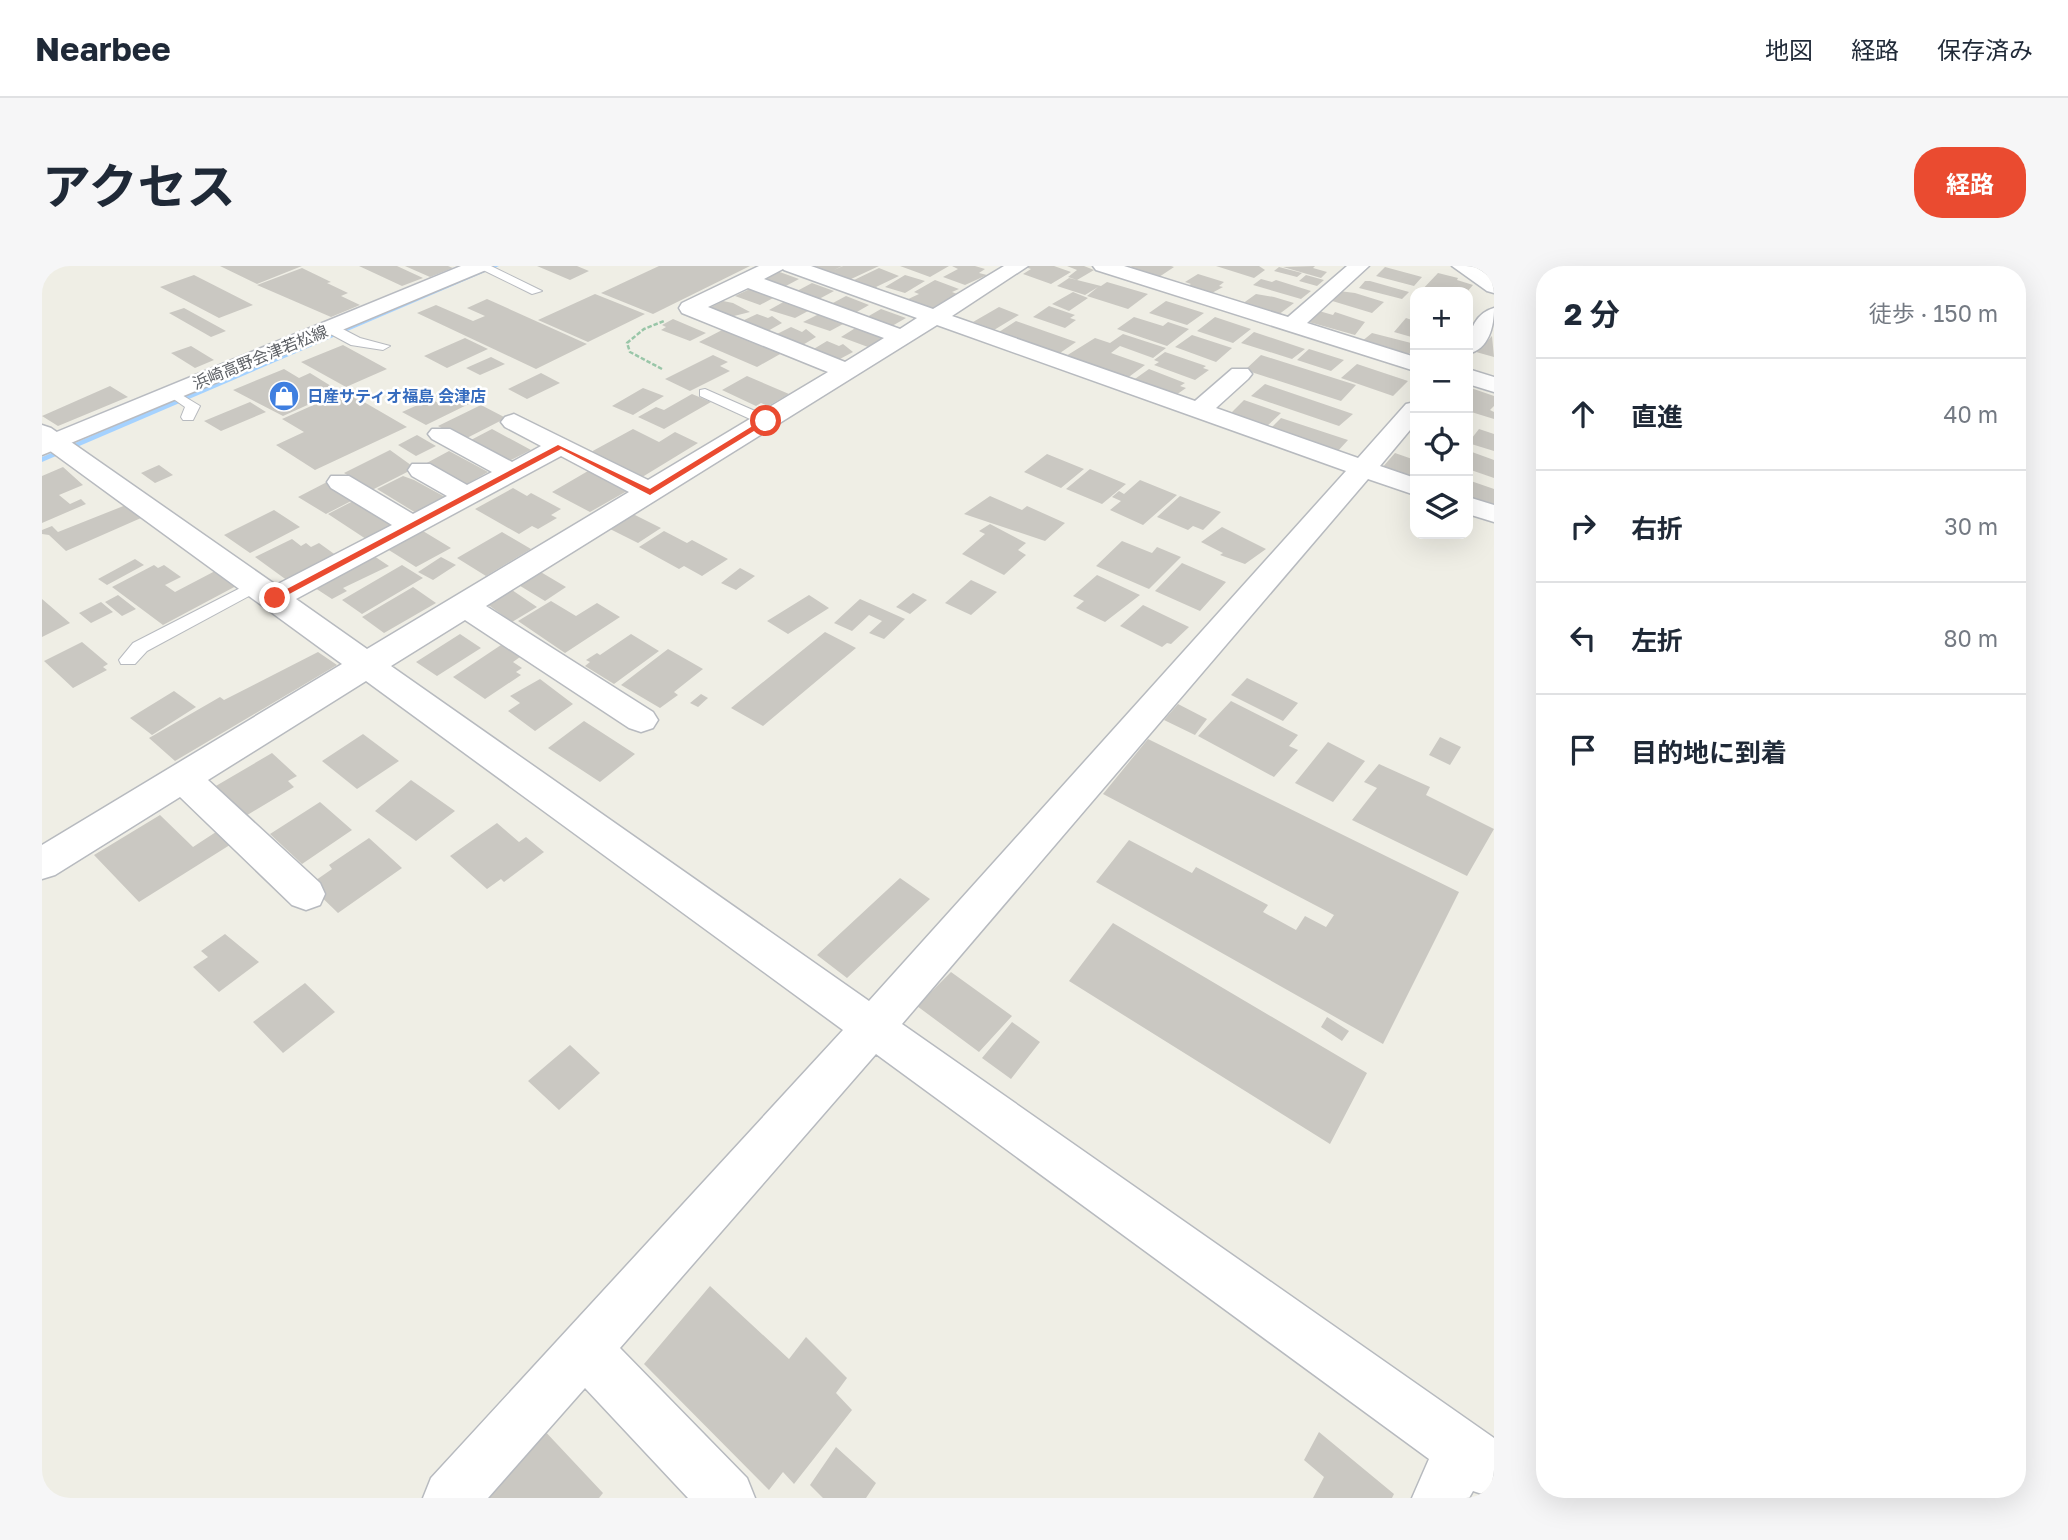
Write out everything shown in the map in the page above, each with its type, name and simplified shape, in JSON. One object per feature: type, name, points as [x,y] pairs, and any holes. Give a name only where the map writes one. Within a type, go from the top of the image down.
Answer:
[{"type":"street","points":[[690,308],[775,266]]},
{"type":"street","points":[[791,266],[1410,485]]},
{"type":"street","points":[[42,864],[1018,266]]},
{"type":"street","points":[[1103,266],[1410,362]]},
{"type":"street","points":[[1292,325],[1359,266]]},
{"type":"street","points":[[1462,266],[1494,287]]},
{"type":"street","name":"浜崎高野会津若松線","points":[[55,445],[330,328],[486,269]]},
{"type":"street","points":[[1170,287],[1189,273]]},
{"type":"street","points":[[747,280],[902,337]]},
{"type":"street","points":[[690,308],[847,371]]},
{"type":"street","points":[[1473,341],[1494,315]]},
{"type":"street","points":[[1199,410],[1240,374]]},
{"type":"street","points":[[1473,378],[1494,385]]},
{"type":"street","points":[[451,1498],[874,1026],[1412,413]]},
{"type":"street","points":[[514,422],[650,492]]},
{"type":"street","points":[[441,434],[512,472]]},
{"type":"street","points":[[55,445],[874,1026],[1479,1461],[1440,1498]]},
{"type":"street","points":[[265,592],[412,525],[561,446]]},
{"type":"street","points":[[421,470],[467,496]]},
{"type":"street","points":[[340,482],[412,525]]},
{"type":"street","points":[[1473,507],[1494,514]]},
{"type":"street","points":[[466,606],[641,720]]},
{"type":"street","points":[[183,778],[306,894]]},
{"type":"street","points":[[586,1350],[727,1498]]},
{"type":"lane","points":[[486,269],[536,291]]},
{"type":"lane","points":[[330,328],[356,342],[383,346]]},
{"type":"lane","points":[[172,393],[190,412]]},
{"type":"lane","points":[[705,393],[766,421]]},
{"type":"lane","points":[[128,660],[140,647],[265,592]]},
{"type":"path","points":[[662,369],[630,352],[627,344],[644,329],[690,308]]},
{"type":"building","points":[[220,266],[302,266],[257,284]]},
{"type":"building","points":[[359,266],[397,266],[423,278],[402,286]]},
{"type":"building","points":[[405,266],[448,266],[453,268],[430,277]]},
{"type":"building","points":[[537,266],[577,266],[589,271],[570,280]]},
{"type":"building","points":[[659,266],[750,266],[653,314],[601,293]]},
{"type":"building","points":[[842,266],[834,270],[843,266],[879,266],[849,280],[813,268]]},
{"type":"building","points":[[900,266],[949,266],[930,277]]},
{"type":"building","points":[[952,266],[975,266],[985,269],[979,273],[987,275],[965,285],[943,277],[958,269]]},
{"type":"building","points":[[1022,266],[1054,266],[1071,272],[1051,284],[1023,274],[1031,269]]},
{"type":"building","points":[[1067,266],[1084,266],[1094,270],[1077,280],[1068,277],[1077,270]]},
{"type":"building","points":[[1132,266],[1174,267],[1156,279],[1127,269]]},
{"type":"building","points":[[1216,266],[1259,266],[1265,270],[1254,278]]},
{"type":"building","points":[[1315,266],[1313,268],[1327,272],[1321,278],[1283,267]]},
{"type":"building","points":[[1279,267],[1302,273],[1297,277],[1274,271]]},
{"type":"building","points":[[1385,267],[1422,277],[1414,286],[1376,276]]},
{"type":"building","points":[[302,268],[331,282],[327,283],[348,293],[341,296],[360,305],[331,317],[257,285]]},
{"type":"building","points":[[879,268],[899,276],[876,287],[879,289],[875,291],[854,280]]},
{"type":"building","points":[[777,271],[799,279],[784,287],[762,279]]},
{"type":"building","points":[[1438,273],[1473,285],[1471,287],[1425,287]]},
{"type":"building","points":[[1198,274],[1224,282],[1219,286],[1223,287],[1210,294],[1186,287],[1191,284],[1185,282]]},
{"type":"building","points":[[194,275],[253,305],[219,318],[160,287]]},
{"type":"building","points":[[905,275],[925,281],[905,293],[885,287]]},
{"type":"building","points":[[1306,275],[1324,280],[1317,286],[1299,281]]},
{"type":"building","points":[[1069,278],[1101,286],[1107,282],[1148,294],[1128,309],[1087,296],[1098,287],[1085,295],[1057,286]]},
{"type":"building","points":[[1261,279],[1272,282],[1276,280],[1311,291],[1301,299],[1253,285]]},
{"type":"building","points":[[935,280],[959,289],[952,292],[957,294],[931,309],[904,301],[919,294],[914,292]]},
{"type":"building","points":[[1365,281],[1409,292],[1402,299],[1359,288]]},
{"type":"building","points":[[812,283],[834,291],[819,299],[797,291]]},
{"type":"building","points":[[752,288],[775,297],[760,305],[735,296]]},
{"type":"building","points":[[1339,291],[1384,302],[1372,313],[1329,300]]},
{"type":"building","points":[[1073,292],[1088,298],[1069,311],[1052,304]]},
{"type":"building","points":[[595,294],[645,314],[588,342],[538,320]]},
{"type":"building","points":[[1256,294],[1294,303],[1278,315],[1242,304]]},
{"type":"building","points":[[846,296],[869,305],[855,313],[831,304]]},
{"type":"building","points":[[487,299],[587,344],[536,369],[417,313],[436,305],[473,321],[485,316],[467,308]]},
{"type":"building","points":[[787,300],[810,310],[795,318],[769,310]]},
{"type":"building","points":[[723,301],[750,312],[730,317],[709,308]]},
{"type":"building","points":[[1166,301],[1204,313],[1187,325],[1149,313]]},
{"type":"building","points":[[1049,306],[1075,315],[1070,318],[1076,320],[1065,328],[1033,317]]},
{"type":"building","points":[[999,307],[1019,315],[994,330],[973,322]]},
{"type":"building","points":[[184,308],[226,331],[211,337],[169,313]]},
{"type":"building","points":[[881,309],[906,318],[892,326],[867,317]]},
{"type":"building","points":[[1319,311],[1333,315],[1335,312],[1365,322],[1355,335],[1309,322]]},
{"type":"building","points":[[821,313],[845,323],[830,331],[803,322]]},
{"type":"building","points":[[757,314],[768,318],[772,316],[782,323],[766,332],[742,321]]},
{"type":"building","points":[[1134,317],[1163,326],[1168,322],[1189,329],[1167,346],[1117,329]]},
{"type":"building","points":[[1215,317],[1251,329],[1233,343],[1197,331]]},
{"type":"building","points":[[1406,318],[1410,319],[1410,337],[1394,332]]},
{"type":"building","points":[[673,319],[706,333],[690,341],[661,330],[666,327],[662,325]]},
{"type":"building","points":[[1016,321],[1076,342],[1060,353],[999,332]]},
{"type":"building","points":[[791,327],[802,332],[806,329],[816,337],[801,346],[775,335]]},
{"type":"building","points":[[857,327],[883,338],[868,347],[841,337]]},
{"type":"building","points":[[724,329],[782,353],[757,367],[699,342]]},
{"type":"building","points":[[1254,332],[1305,349],[1292,359],[1241,343]]},
{"type":"building","points":[[1372,333],[1410,343],[1410,353],[1407,356],[1361,342]]},
{"type":"building","points":[[1123,334],[1166,348],[1153,358],[1120,346],[1111,353],[1145,365],[1126,379],[1066,356],[1095,338],[1110,343]]},
{"type":"building","points":[[1192,335],[1232,348],[1216,362],[1175,347]]},
{"type":"building","points":[[1492,336],[1494,357],[1476,352]]},
{"type":"building","points":[[465,338],[488,349],[447,368],[424,356]]},
{"type":"building","points":[[827,341],[839,346],[843,344],[853,352],[838,360],[812,350]]},
{"type":"building","points":[[343,345],[387,369],[346,387],[301,362]]},
{"type":"building","points":[[191,346],[214,360],[195,368],[171,353]]},
{"type":"building","points":[[1309,349],[1344,360],[1331,371],[1297,360]]},
{"type":"building","points":[[1165,352],[1206,366],[1203,368],[1209,370],[1195,380],[1154,365],[1159,362],[1154,360]]},
{"type":"building","points":[[713,355],[728,362],[720,366],[730,371],[690,391],[665,379]]},
{"type":"building","points":[[1261,355],[1356,385],[1341,401],[1245,370]]},
{"type":"building","points":[[491,357],[505,364],[480,375],[466,368]]},
{"type":"building","points":[[1357,364],[1408,381],[1393,396],[1341,378]]},
{"type":"building","points":[[284,369],[299,378],[310,373],[331,386],[323,389],[332,394],[283,416],[233,390]]},
{"type":"building","points":[[1149,369],[1185,383],[1180,386],[1186,388],[1176,395],[1164,390],[1160,393],[1132,381]]},
{"type":"building","points":[[541,373],[560,383],[527,399],[508,389]]},
{"type":"building","points":[[747,376],[789,394],[768,406],[761,403],[756,406],[722,390]]},
{"type":"building","points":[[1265,384],[1353,414],[1339,426],[1251,396]]},
{"type":"building","points":[[110,386],[128,397],[58,426],[42,416]]},
{"type":"building","points":[[643,388],[664,396],[633,415],[612,406]]},
{"type":"building","points":[[1473,389],[1494,396],[1494,406],[1490,410],[1494,412],[1494,419],[1473,413]]},
{"type":"building","points":[[465,390],[481,398],[426,425],[402,412],[431,399],[438,403]]},
{"type":"building","points":[[345,391],[407,427],[315,470],[276,445],[304,432],[282,419]]},
{"type":"building","points":[[692,394],[711,402],[664,429],[638,417],[656,407],[664,410]]},
{"type":"building","points":[[1244,400],[1281,413],[1266,427],[1229,415]]},
{"type":"building","points":[[250,402],[266,412],[221,431],[204,421]]},
{"type":"building","points":[[481,405],[506,418],[463,440],[438,426]]},
{"type":"building","points":[[1281,418],[1348,440],[1337,452],[1270,429]]},
{"type":"building","points":[[492,429],[531,450],[507,462],[469,441]]},
{"type":"building","points":[[633,429],[659,442],[675,432],[698,443],[639,479],[589,453]]},
{"type":"building","points":[[1479,429],[1494,434],[1494,451],[1473,445],[1473,437]]},
{"type":"building","points":[[417,435],[436,446],[416,456],[398,445]]},
{"type":"building","points":[[390,450],[415,468],[372,490],[344,473]]},
{"type":"building","points":[[449,451],[488,472],[462,487],[423,465]]},
{"type":"building","points":[[1473,452],[1494,460],[1494,478],[1473,471]]},
{"type":"building","points":[[1395,453],[1410,458],[1410,479],[1381,469]]},
{"type":"building","points":[[1047,454],[1084,469],[1061,488],[1024,472]]},
{"type":"building","points":[[159,465],[173,475],[155,483],[141,473]]},
{"type":"building","points":[[63,467],[83,485],[59,495],[70,504],[81,499],[86,504],[42,523],[42,476]]},
{"type":"building","points":[[1090,469],[1126,484],[1102,504],[1066,489]]},
{"type":"building","points":[[588,471],[627,491],[590,512],[552,492]]},
{"type":"building","points":[[403,476],[445,497],[416,513],[377,489]]},
{"type":"building","points":[[1140,480],[1177,495],[1143,525],[1110,510],[1121,501],[1112,497],[1119,491],[1124,494]]},
{"type":"building","points":[[327,482],[355,499],[326,514],[298,497]]},
{"type":"building","points":[[1473,482],[1494,489],[1494,507],[1473,500]]},
{"type":"building","points":[[513,488],[527,496],[531,493],[561,509],[551,515],[557,518],[538,529],[532,526],[519,534],[475,509]]},
{"type":"building","points":[[990,496],[1022,510],[1027,506],[1065,523],[1045,541],[964,514]]},
{"type":"building","points":[[1180,496],[1221,512],[1203,530],[1193,526],[1188,530],[1157,517]]},
{"type":"building","points":[[355,500],[394,524],[366,539],[328,514]]},
{"type":"building","points":[[126,505],[141,518],[66,551],[49,535],[42,534],[42,530],[52,526],[58,532]]},
{"type":"building","points":[[274,510],[300,527],[250,553],[224,535]]},
{"type":"building","points":[[633,514],[661,528],[638,543],[610,529]]},
{"type":"building","points":[[990,524],[1026,543],[1018,550],[1026,555],[1004,575],[962,554],[985,534],[979,531]]},
{"type":"building","points":[[1222,527],[1266,549],[1245,564],[1220,555],[1223,553],[1201,542]]},
{"type":"building","points":[[418,528],[451,548],[416,567],[384,547]]},
{"type":"building","points":[[664,531],[687,543],[692,540],[728,559],[702,576],[684,566],[679,569],[639,547]]},
{"type":"building","points":[[502,532],[531,549],[486,576],[457,558]]},
{"type":"building","points":[[292,539],[301,546],[306,543],[311,547],[319,543],[337,556],[288,581],[255,557]]},
{"type":"building","points":[[1122,541],[1152,553],[1157,547],[1181,557],[1149,589],[1096,566]]},
{"type":"building","points":[[371,554],[389,566],[343,588],[347,591],[332,599],[312,586]]},
{"type":"building","points":[[441,557],[456,565],[433,580],[418,572]]},
{"type":"building","points":[[135,559],[144,565],[107,585],[98,579]]},
{"type":"building","points":[[1182,563],[1226,582],[1200,611],[1155,591]]},
{"type":"building","points":[[154,565],[158,568],[164,565],[181,577],[165,585],[175,592],[217,570],[238,585],[163,625],[112,587]]},
{"type":"building","points":[[402,565],[423,578],[362,614],[342,600]]},
{"type":"building","points":[[740,568],[755,576],[736,590],[721,583]]},
{"type":"building","points":[[539,571],[566,587],[545,601],[517,584]]},
{"type":"building","points":[[1097,575],[1140,595],[1105,622],[1076,608],[1084,601],[1073,596]]},
{"type":"building","points":[[971,580],[997,592],[971,615],[945,603]]},
{"type":"building","points":[[413,587],[436,603],[384,633],[362,617]]},
{"type":"building","points":[[512,590],[537,607],[512,622],[487,604]]},
{"type":"building","points":[[913,593],[927,600],[910,614],[896,607]]},
{"type":"building","points":[[118,595],[136,609],[122,616],[105,602]]},
{"type":"building","points":[[809,595],[829,608],[788,634],[767,621]]},
{"type":"building","points":[[42,599],[70,623],[42,637]]},
{"type":"building","points":[[860,599],[905,619],[884,639],[869,633],[882,621],[869,615],[852,631],[834,623]]},
{"type":"building","points":[[551,601],[576,616],[597,603],[620,617],[565,653],[518,621]]},
{"type":"building","points":[[101,602],[113,612],[91,623],[79,613]]},
{"type":"building","points":[[1143,605],[1189,627],[1171,644],[1167,643],[1162,647],[1120,626]]},
{"type":"building","points":[[825,632],[856,648],[763,726],[731,708]]},
{"type":"building","points":[[460,634],[481,648],[437,676],[416,662]]},
{"type":"building","points":[[631,634],[659,651],[614,684],[585,666],[590,662],[586,660],[597,653],[600,655]]},
{"type":"building","points":[[82,642],[108,664],[103,667],[107,670],[73,688],[44,661]]},
{"type":"building","points":[[501,645],[520,657],[513,662],[522,668],[516,672],[521,675],[485,699],[453,677]]},
{"type":"building","points":[[668,649],[703,669],[674,692],[678,695],[660,708],[621,685]]},
{"type":"building","points":[[318,652],[337,665],[175,761],[149,738],[220,697],[224,700]]},
{"type":"building","points":[[1247,678],[1298,703],[1283,721],[1231,695]]},
{"type":"building","points":[[540,679],[573,704],[535,731],[508,711],[520,703],[510,696]]},
{"type":"building","points":[[174,691],[196,707],[152,735],[130,718]]},
{"type":"building","points":[[701,694],[708,698],[698,707],[690,703]]},
{"type":"building","points":[[1231,701],[1298,735],[1289,746],[1298,750],[1274,777],[1198,736]]},
{"type":"building","points":[[1178,704],[1207,719],[1195,735],[1164,720]]},
{"type":"building","points":[[584,721],[635,754],[600,782],[548,748]]},
{"type":"building","points":[[363,734],[399,761],[357,789],[322,761]]},
{"type":"building","points":[[1440,737],[1461,747],[1450,765],[1429,755]]},
{"type":"building","points":[[1148,739],[1459,892],[1383,1044],[1096,882],[1129,840],[1192,873],[1196,867],[1268,905],[1263,912],[1296,930],[1305,916],[1326,927],[1334,915],[1103,794]]},
{"type":"building","points":[[1328,742],[1365,761],[1333,802],[1295,783]]},
{"type":"building","points":[[272,753],[297,776],[288,781],[294,787],[239,820],[209,790]]},
{"type":"building","points":[[1379,764],[1430,787],[1426,795],[1494,829],[1467,876],[1352,820],[1377,788],[1364,782]]},
{"type":"building","points":[[411,780],[455,811],[416,841],[375,811]]},
{"type":"building","points":[[320,802],[352,830],[302,864],[270,834]]},
{"type":"building","points":[[160,815],[193,847],[219,830],[233,843],[139,902],[94,855]]},
{"type":"building","points":[[497,823],[519,842],[526,837],[544,852],[504,882],[501,879],[487,889],[450,856]]},
{"type":"building","points":[[369,838],[402,868],[338,913],[309,885],[332,869],[329,865]]},
{"type":"building","points":[[900,878],[930,899],[847,978],[817,955]]},
{"type":"building","points":[[1113,923],[1367,1073],[1330,1144],[1069,981]]},
{"type":"building","points":[[225,934],[259,962],[219,992],[193,967],[208,957],[201,951]]},
{"type":"building","points":[[951,972],[1012,1016],[979,1052],[917,1006]]},
{"type":"building","points":[[305,983],[335,1012],[283,1053],[253,1022]]},
{"type":"building","points":[[1327,1017],[1349,1031],[1342,1041],[1321,1027]]},
{"type":"building","points":[[1012,1022],[1040,1042],[1011,1079],[982,1058]]},
{"type":"building","points":[[570,1045],[600,1073],[559,1110],[528,1081]]},
{"type":"building","points":[[710,1286],[789,1359],[806,1337],[847,1378],[836,1393],[852,1410],[794,1484],[783,1472],[769,1490],[644,1364]]},
{"type":"building","points":[[541,1427],[603,1493],[599,1498],[480,1498]]},
{"type":"building","points":[[1319,1432],[1394,1494],[1392,1498],[1313,1498],[1324,1477],[1304,1460]]},
{"type":"building","points":[[836,1447],[876,1483],[866,1498],[823,1498],[810,1485]]},
{"type":"waterway","points":[[42,460],[496,266]]},
{"type":"place","name":"日産サティオ福島 会津店","points":[[284,396]]},
{"type":"route","points":[[275,598],[561,446],[650,492],[766,421]]}]
